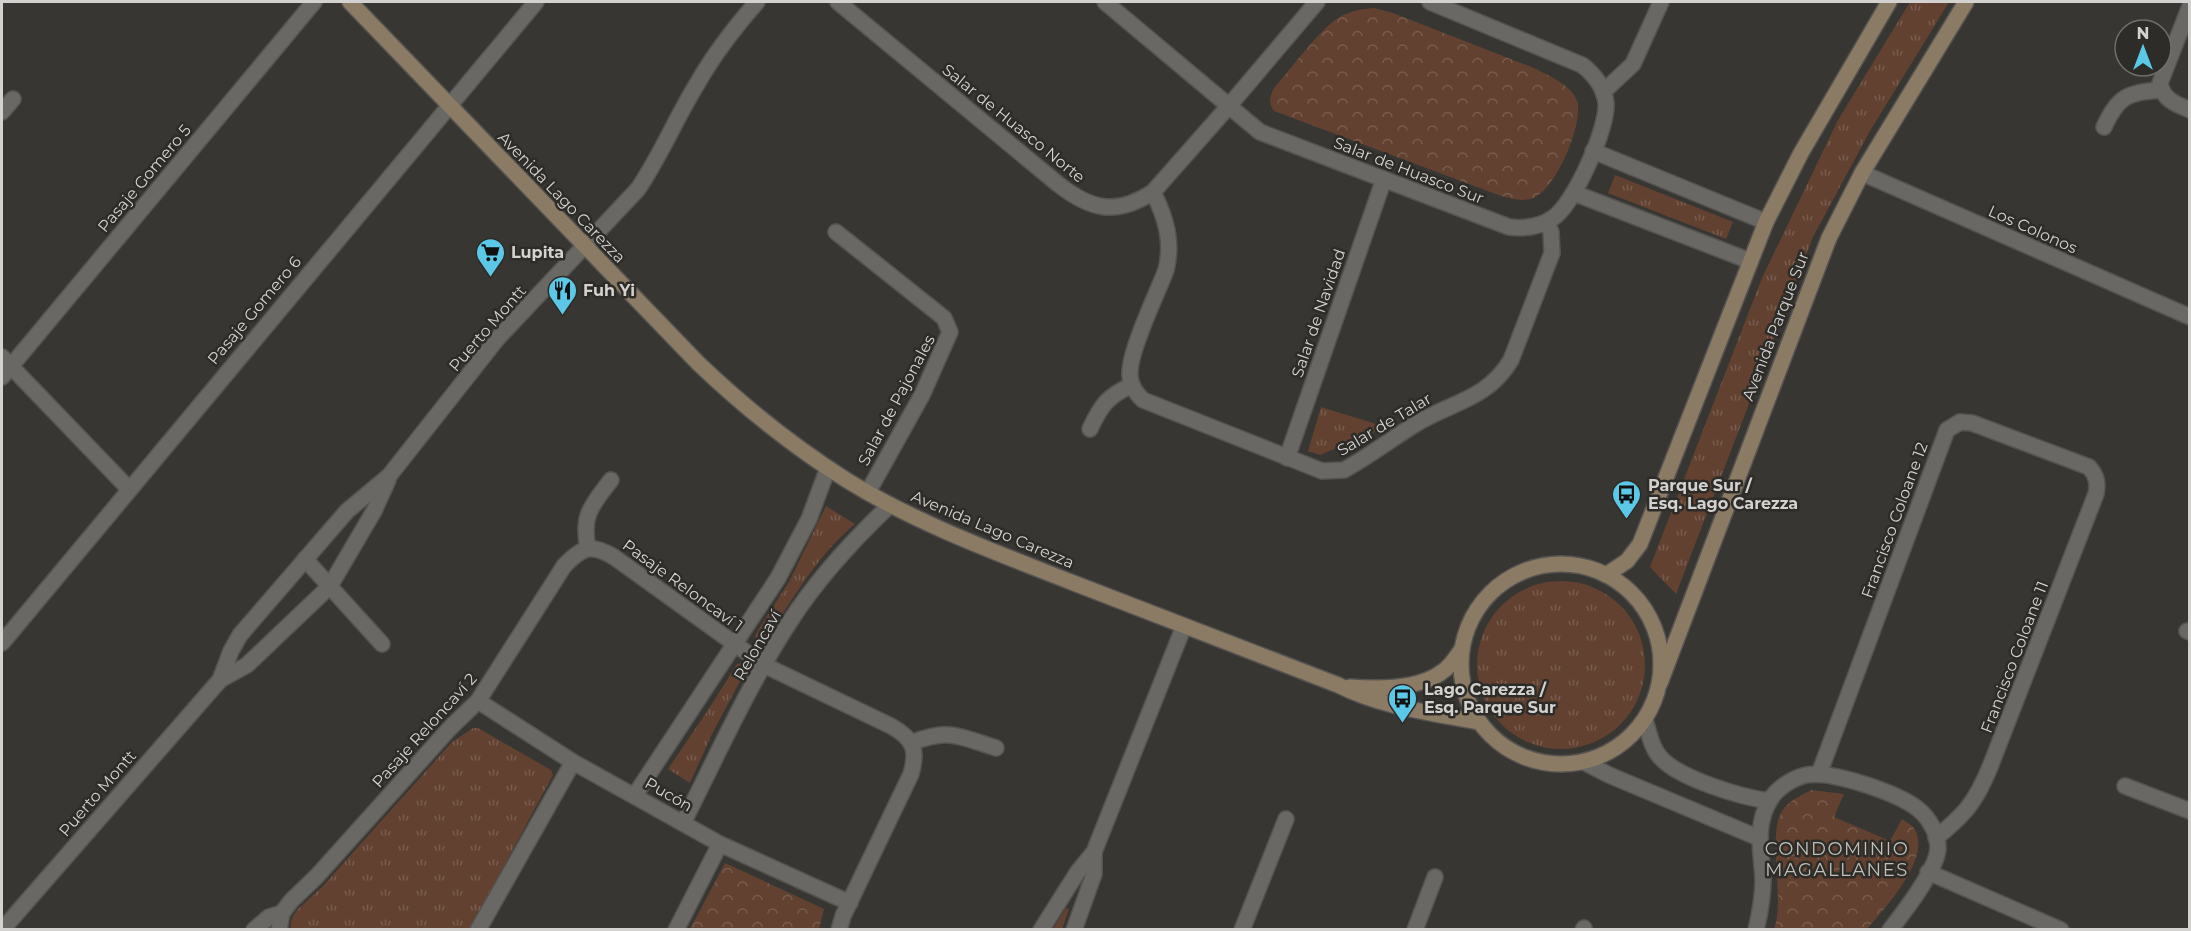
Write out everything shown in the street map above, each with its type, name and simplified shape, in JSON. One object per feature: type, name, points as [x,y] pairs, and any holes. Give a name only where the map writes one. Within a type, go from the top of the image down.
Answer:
[{"type":"street","name":"Pasaje Gomero 5","points":[[4,367],[314,2]]},
{"type":"street","name":"Avenida Lago Carezza","points":[[350,2],[666,332],[732,395],[789,441],[828,468],[890,504],[960,539],[1367,698],[1479,722]]},
{"type":"street","name":"Pasaje Gomero 6","points":[[2,643],[536,2]]},
{"type":"street","name":"Puerto Montt","points":[[2,930],[220,680],[240,635],[346,511],[389,476],[497,339],[638,189],[653,167],[697,83],[719,49],[758,2]]},
{"type":"street","name":"Salar de Huasco Norte","points":[[838,2],[1067,192],[1101,208],[1129,205],[1153,192],[1317,2]]},
{"type":"street","name":"Salar de Huasco Sur","points":[[1104,2],[1260,132],[1509,227],[1532,227],[1547,222]]},
{"type":"street","points":[[1430,2],[1467,8],[1582,65],[1595,77],[1603,92],[1606,113],[1593,151],[1574,193],[1560,212],[1547,222]]},
{"type":"street","points":[[1603,92],[1633,64],[1661,2]]},
{"type":"street","points":[[1606,575],[1627,561],[1640,544],[1766,222],[1806,145],[1889,2]]},
{"type":"street","name":"Avenida Parque Sur","points":[[1660,683],[1819,261],[1862,173],[1966,2]]},
{"type":"street","points":[[2190,6],[2160,83],[2171,102],[2190,110]]},
{"type":"street","points":[[2104,127],[2117,103],[2127,95],[2162,90]]},
{"type":"street","points":[[2,112],[13,99]]},
{"type":"street","points":[[1593,151],[1766,222]]},
{"type":"street","name":"Los Colonos","points":[[1862,173],[2190,317]]},
{"type":"street","name":"Salar de Navidad","points":[[1287,458],[1384,179]]},
{"type":"street","points":[[1090,429],[1099,410],[1107,401],[1115,393],[1132,385],[1131,359],[1170,257],[1166,222],[1153,192]]},
{"type":"street","points":[[1574,193],[1750,261]]},
{"type":"street","name":"Salar de Talar","points":[[1132,385],[1143,400],[1287,458],[1322,471],[1344,470],[1415,424],[1484,390],[1502,375],[1511,360],[1552,253],[1551,232],[1547,222]]},
{"type":"street","name":"Salar de Pajonales","points":[[836,232],[944,318],[951,332],[922,395],[868,492]]},
{"type":"street","points":[[4,367],[129,489]]},
{"type":"street","name":"Francisco Coloane 12","points":[[1819,774],[1947,430],[1960,422],[1972,423],[2090,467],[2096,474]]},
{"type":"street","name":"Reloncaví","points":[[635,795],[783,570],[809,519],[828,468]]},
{"type":"street","name":"Francisco Coloane 11","points":[[1936,838],[1969,809],[1980,792],[2096,494],[2098,484],[2096,474]]},
{"type":"street","name":"Puerto Montt","points":[[220,680],[248,665],[330,586],[344,566],[374,511],[389,476]]},
{"type":"street","points":[[588,548],[585,521],[588,512],[611,480]]},
{"type":"street","name":"Reloncaví","points":[[683,823],[764,665],[789,623],[827,571],[855,538],[890,504]]},
{"type":"street","name":"Pasaje Reloncaví 1","points":[[588,548],[602,549],[764,665],[891,726],[903,733],[911,743]]},
{"type":"street","name":"Pasaje Reloncaví 2","points":[[282,913],[450,728],[478,701],[564,566],[574,555],[588,548]]},
{"type":"street","points":[[305,559],[382,644]]},
{"type":"street","points":[[1557,564],[1582,566],[1606,575],[1628,589],[1645,608],[1656,632],[1662,657],[1660,683],[1645,720],[1618,747],[1584,762],[1545,763],[1519,755],[1497,741],[1479,722],[1462,682],[1462,649],[1474,614],[1490,594],[1509,579],[1532,568],[1557,564]]},
{"type":"street","points":[[1041,930],[1077,873],[1094,852],[1184,626]]},
{"type":"street","name":"Avenida Lago Carezza","points":[[1338,686],[1364,688],[1396,686],[1432,678],[1446,669],[1462,649]]},
{"type":"street","name":"Pucón","points":[[478,701],[573,762],[720,844],[850,903]]},
{"type":"street","points":[[1645,720],[1654,748],[1660,758],[1669,765],[1729,792],[1749,799],[1769,801]]},
{"type":"street","points":[[839,930],[843,916],[911,774],[916,758],[911,743],[940,734],[954,735],[996,748]]},
{"type":"street","points":[[478,930],[573,762]]},
{"type":"street","points":[[1584,762],[1609,775],[1759,838]]},
{"type":"street","points":[[1756,930],[1762,894],[1759,838],[1769,801],[1781,788],[1801,776],[1819,774],[1848,779],[1909,803],[1929,821],[1936,838],[1938,852],[1909,904],[1890,930]]},
{"type":"street","points":[[2125,786],[2190,811]]},
{"type":"street","points":[[1242,930],[1287,819]]},
{"type":"street","points":[[676,930],[720,844]]},
{"type":"street","points":[[1074,930],[1094,874],[1094,852]]},
{"type":"street","points":[[1928,872],[2061,930]]},
{"type":"street","points":[[1415,930],[1435,878]]},
{"type":"street","points":[[254,930],[269,917],[282,913],[279,930]]},
{"type":"green space","points":[[1910,2],[1949,2],[1870,131],[1813,237],[1676,594],[1650,567],[1762,278],[1838,120]]},
{"type":"green space","points":[[1374,8],[1393,13],[1534,68],[1570,90],[1577,101],[1577,124],[1567,153],[1545,190],[1528,199],[1519,200],[1501,196],[1274,111],[1270,100],[1274,88],[1323,31],[1346,14]]},
{"type":"green space","points":[[1615,175],[1733,222],[1726,239],[1608,193]]},
{"type":"green space","points":[[1321,407],[1386,427],[1320,455],[1308,451]]},
{"type":"green space","points":[[826,506],[855,524],[817,564],[766,641],[756,642],[755,636],[758,630],[789,582]]},
{"type":"green space","points":[[1561,581],[1577,582],[1593,587],[1621,605],[1639,633],[1644,649],[1644,681],[1639,697],[1621,725],[1593,743],[1577,748],[1561,749],[1545,748],[1529,743],[1501,725],[1483,697],[1478,681],[1477,665],[1478,649],[1483,633],[1501,605],[1529,587],[1545,582]]},
{"type":"green space","points":[[742,663],[746,670],[712,734],[690,783],[668,769],[737,664]]},
{"type":"green space","points":[[473,728],[478,728],[551,770],[553,775],[470,929],[290,929],[292,918],[297,910],[322,887],[452,742]]},
{"type":"green space","points":[[1811,790],[1844,794],[1834,817],[1890,841],[1902,819],[1913,827],[1918,839],[1913,866],[1905,881],[1867,929],[1774,929],[1778,900],[1776,833],[1779,819],[1787,805]]},
{"type":"green space","points":[[725,863],[824,909],[819,929],[690,929]]},
{"type":"green space","points":[[1066,908],[1069,909],[1062,929],[1053,929]]},
{"type":"place","name":"Lupita","points":[[490,278]]},
{"type":"place","name":"Fuh Yi","points":[[562,316]]},
{"type":"place","name":"Parque Sur / Esq. Lago Carezza","points":[[1627,520]]},
{"type":"place","name":"Lago Carezza / Esq. Parque Sur","points":[[1403,724]]},
{"type":"district","name":"CONDOMINIO MAGALLANES","points":[[1837,859]]}]
